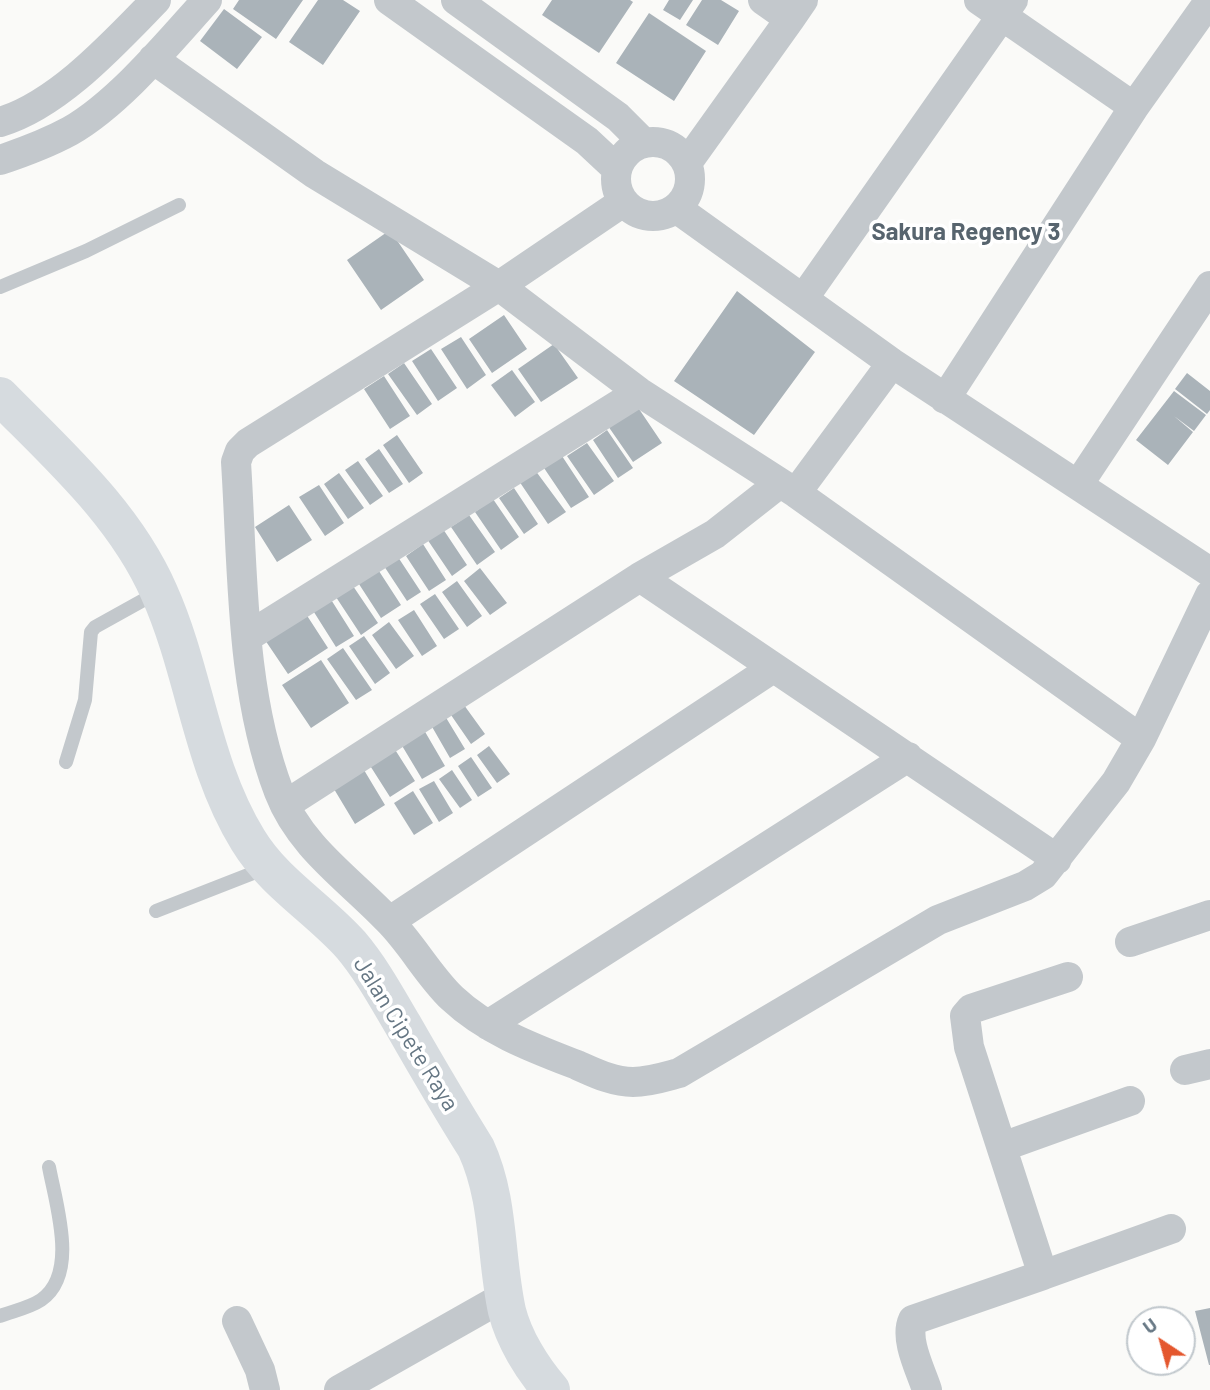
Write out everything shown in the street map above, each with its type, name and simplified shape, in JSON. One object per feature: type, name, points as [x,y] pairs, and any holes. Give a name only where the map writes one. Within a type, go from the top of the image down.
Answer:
[{"type":"main road","name":"Jalan Cipete Raya","points":[[0,396],[91,489],[143,558],[180,646],[205,740],[228,804],[248,841],[267,867],[350,944],[375,977],[476,1148],[486,1170],[495,1207],[505,1296],[514,1330],[525,1352],[551,1390]]},
{"type":"street","points":[[0,122],[16,117],[71,82],[156,0]]},
{"type":"street","points":[[0,160],[28,151],[72,130],[112,100],[153,60],[207,0]]},
{"type":"street","points":[[389,0],[587,141],[617,169]]},
{"type":"street","points":[[456,0],[618,117],[643,142]]},
{"type":"street","points":[[687,163],[797,9],[763,0]]},
{"type":"street","points":[[945,399],[1134,107],[1210,0]]},
{"type":"street","points":[[803,299],[998,5],[1134,107]]},
{"type":"street","points":[[153,60],[315,174],[499,286],[639,392],[788,488],[1141,740]]},
{"type":"street","points":[[71,82],[98,110]]},
{"type":"street","points":[[657,141],[671,146],[683,156],[691,183],[686,197],[676,208],[663,215],[648,216],[634,212],[623,202],[617,189],[617,169],[620,160],[630,149],[643,142],[657,141]]},
{"type":"street","points":[[623,202],[499,286],[248,443],[240,451],[236,462],[247,637],[257,723],[285,805],[298,829],[324,860],[390,921],[450,996],[488,1025],[529,1046],[615,1080],[652,1080],[679,1073],[938,920],[1034,881],[1057,859],[1116,782],[1141,740],[1210,595]]},
{"type":"street","points":[[676,208],[892,363],[1210,572]]},
{"type":"street","points":[[1078,485],[1210,286]]},
{"type":"street","points":[[285,805],[640,577],[788,488],[892,363]]},
{"type":"street","points":[[247,637],[639,392]]},
{"type":"street","points":[[640,577],[1057,859]]},
{"type":"street","points":[[390,921],[773,668]]},
{"type":"street","points":[[488,1025],[908,757]]},
{"type":"street","points":[[1130,942],[1210,915]]},
{"type":"street","points":[[1043,1276],[969,1047],[965,1016],[971,1009],[1068,977]]},
{"type":"street","points":[[1002,1147],[1130,1101]]},
{"type":"street","points":[[927,1390],[912,1342],[911,1327],[914,1320],[1171,1229]]},
{"type":"street","points":[[339,1390],[505,1296]]},
{"type":"street","points":[[237,1321],[260,1370],[265,1390]]},
{"type":"lane","points":[[0,287],[86,251],[179,205]]},
{"type":"lane","points":[[66,762],[85,700],[91,632],[95,627],[159,592]]},
{"type":"lane","points":[[156,911],[267,867]]},
{"type":"lane","points":[[0,1316],[39,1301],[48,1294],[60,1276],[62,1250],[49,1167]]},
{"type":"building","points":[[239,0],[303,0],[276,39],[233,9]]},
{"type":"building","points":[[318,0],[343,0],[360,11],[323,65],[289,42]]},
{"type":"building","points":[[552,0],[633,2],[599,53],[542,15]]},
{"type":"building","points":[[669,0],[693,0],[680,20],[663,10]]},
{"type":"building","points":[[702,0],[721,0],[739,11],[718,45],[686,25]]},
{"type":"building","points":[[224,9],[262,37],[237,69],[200,41]]},
{"type":"building","points":[[649,13],[706,51],[674,101],[616,63]]},
{"type":"building","points":[[390,230],[424,280],[381,310],[347,260]]},
{"type":"building","points":[[737,291],[815,352],[754,435],[674,381]]},
{"type":"building","points":[[504,315],[527,349],[492,373],[469,339]]},
{"type":"building","points":[[461,337],[486,375],[467,389],[441,349]]},
{"type":"building","points":[[554,344],[578,378],[541,402],[518,369]]},
{"type":"building","points":[[431,349],[457,388],[438,401],[412,361]]},
{"type":"building","points":[[404,363],[432,404],[417,415],[388,374]]},
{"type":"building","points":[[512,370],[535,402],[515,417],[491,385]]},
{"type":"building","points":[[1187,373],[1210,391],[1210,410],[1207,414],[1175,389]]},
{"type":"building","points":[[384,376],[410,416],[390,429],[364,389]]},
{"type":"building","points":[[1174,391],[1206,415],[1194,431],[1174,416],[1193,432],[1168,465],[1136,440]]},
{"type":"building","points":[[637,406],[662,443],[633,462],[608,426]]},
{"type":"building","points":[[607,430],[633,468],[618,478],[593,440]]},
{"type":"building","points":[[397,435],[423,473],[409,483],[383,445]]},
{"type":"building","points":[[587,443],[614,481],[594,495],[567,456]]},
{"type":"building","points":[[379,449],[403,484],[389,493],[365,459]]},
{"type":"building","points":[[562,456],[589,497],[571,508],[544,468]]},
{"type":"building","points":[[358,461],[383,496],[370,505],[345,470]]},
{"type":"building","points":[[535,470],[566,512],[548,524],[519,481]]},
{"type":"building","points":[[339,473],[364,508],[348,519],[324,484]]},
{"type":"building","points":[[319,485],[344,523],[325,536],[299,497]]},
{"type":"building","points":[[514,488],[538,524],[524,534],[499,498]]},
{"type":"building","points":[[493,499],[519,537],[501,550],[475,512]]},
{"type":"building","points":[[289,505],[312,540],[277,562],[255,527]]},
{"type":"building","points":[[469,515],[495,552],[477,565],[451,527]]},
{"type":"building","points":[[443,529],[467,565],[452,576],[427,539]]},
{"type":"building","points":[[423,544],[446,580],[429,591],[406,556]]},
{"type":"building","points":[[396,554],[421,592],[407,601],[382,563]]},
{"type":"building","points":[[377,568],[401,605],[381,618],[357,581]]},
{"type":"building","points":[[480,568],[507,603],[490,615],[464,581]]},
{"type":"building","points":[[457,581],[482,616],[467,627],[442,592]]},
{"type":"building","points":[[351,583],[378,623],[361,635],[334,594]]},
{"type":"building","points":[[435,594],[459,629],[444,639],[420,604]]},
{"type":"building","points":[[330,598],[354,636],[336,647],[312,609]]},
{"type":"building","points":[[414,610],[437,646],[422,656],[398,620]]},
{"type":"building","points":[[306,614],[328,648],[288,674],[265,640]]},
{"type":"building","points":[[389,622],[414,656],[396,669],[372,635]]},
{"type":"building","points":[[364,636],[390,673],[375,684],[349,646]]},
{"type":"building","points":[[343,648],[372,690],[356,700],[327,659]]},
{"type":"building","points":[[321,660],[349,703],[311,728],[282,685]]},
{"type":"building","points":[[464,705],[485,734],[471,744],[451,715]]},
{"type":"building","points":[[445,716],[465,749],[450,758],[431,725]]},
{"type":"building","points":[[424,730],[445,766],[422,779],[401,744]]},
{"type":"building","points":[[489,746],[510,774],[497,783],[477,755]]},
{"type":"building","points":[[394,748],[415,781],[390,797],[369,764]]},
{"type":"building","points":[[471,757],[492,788],[478,797],[458,766]]},
{"type":"building","points":[[364,770],[385,805],[355,824],[334,789]]},
{"type":"building","points":[[452,770],[472,800],[460,808],[439,779]]},
{"type":"building","points":[[434,781],[453,813],[439,822],[419,789]]},
{"type":"building","points":[[413,791],[433,823],[414,835],[394,803]]},
{"type":"building","points":[[1210,1308],[1210,1365],[1196,1315],[1196,1311]]},
{"type":"district","name":"Sakura Regency 3","points":[[966,232]]}]
